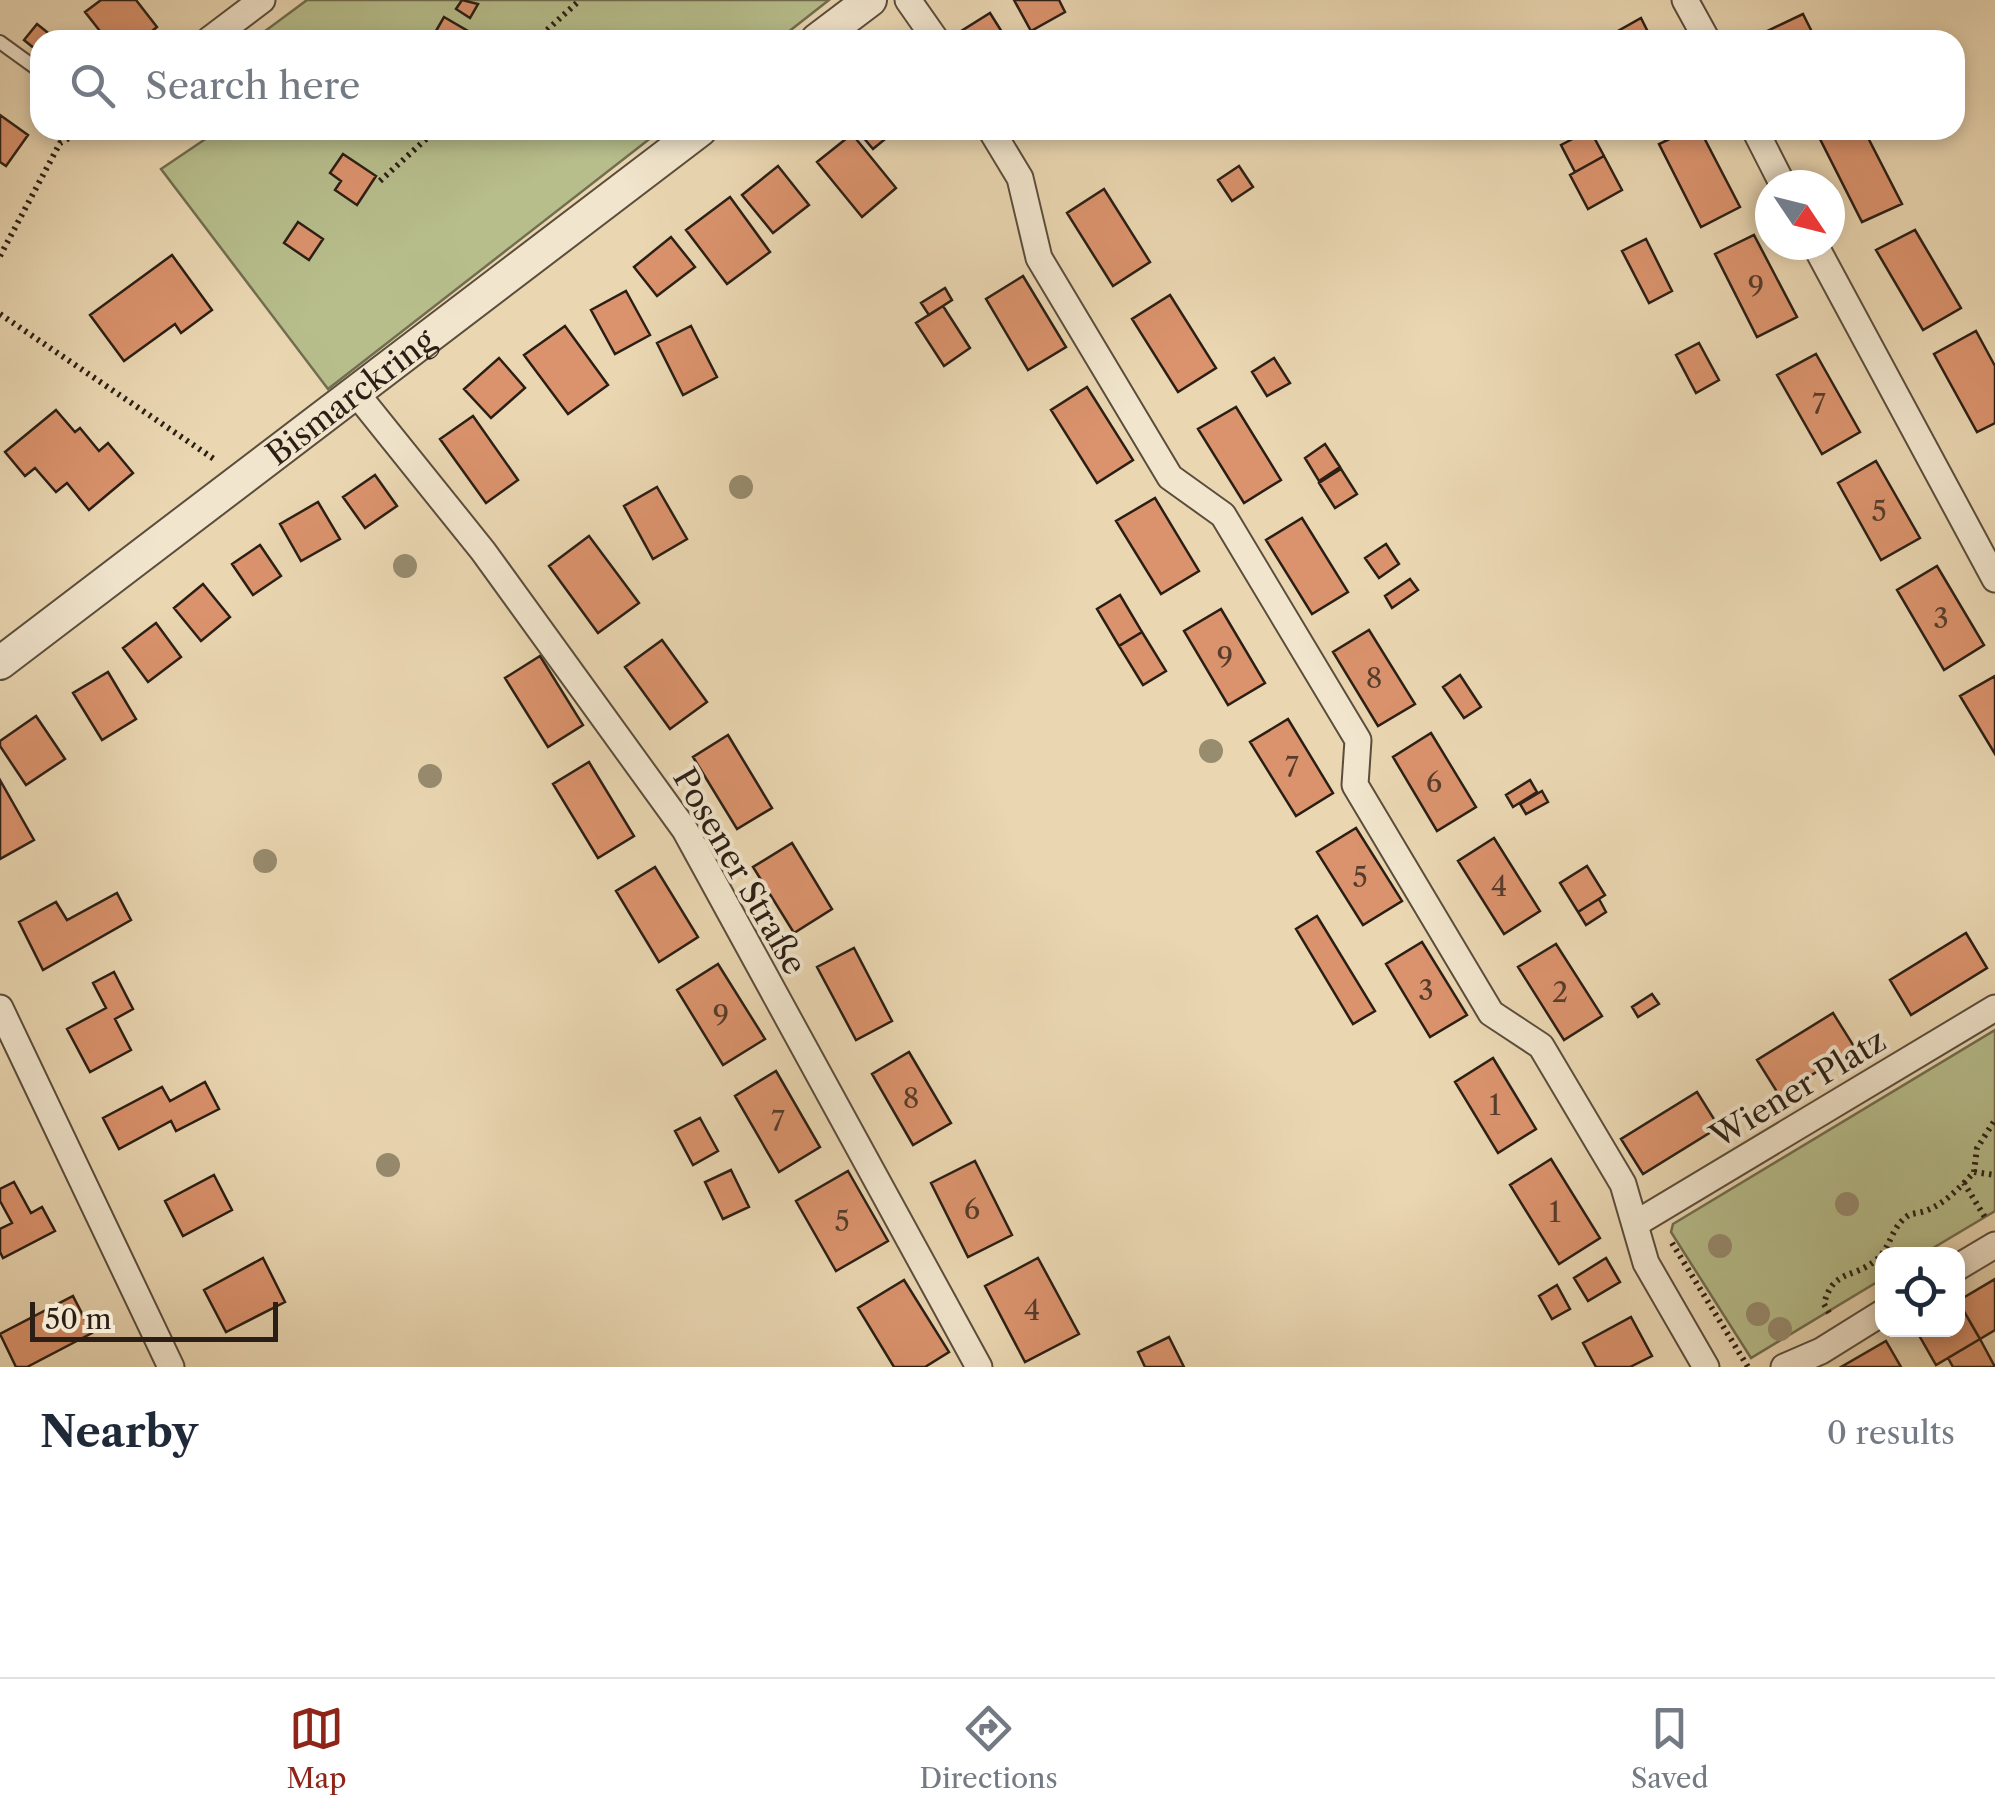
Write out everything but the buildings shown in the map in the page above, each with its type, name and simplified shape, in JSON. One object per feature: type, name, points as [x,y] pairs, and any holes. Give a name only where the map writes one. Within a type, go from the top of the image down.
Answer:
[{"type":"street","points":[[222,30],[262,0]]},
{"type":"street","points":[[831,30],[870,0]]},
{"type":"street","points":[[908,0],[929,30]]},
{"type":"street","points":[[1685,0],[1702,30]]},
{"type":"street","name":"Bismarckring","points":[[0,663],[687,140]]},
{"type":"street","points":[[997,140],[1020,178],[1039,258],[1170,477],[1224,515],[1358,740],[1355,785],[1492,1012],[1541,1046],[1644,1218],[1646,1264],[1706,1367]]},
{"type":"street","points":[[1759,140],[1775,170]]},
{"type":"street","points":[[1823,260],[1995,579]]},
{"type":"street","name":"Posener Straße","points":[[356,393],[528,610],[685,830],[979,1367]]},
{"type":"street","points":[[0,1008],[171,1367]]},
{"type":"street","name":"Wiener Platz","points":[[1644,1218],[1995,1008]]},
{"type":"street","points":[[1965,1264],[1995,1245]]},
{"type":"street","points":[[1784,1367],[1875,1317]]},
{"type":"lane","points":[[0,42],[30,64]]},
{"type":"path","points":[[547,30],[580,0]]},
{"type":"path","points":[[0,256],[60,143],[66,140]]},
{"type":"path","points":[[380,180],[425,140]]},
{"type":"path","points":[[0,314],[221,464],[236,484]]},
{"type":"path","points":[[1844,1337],[1824,1304],[1828,1290],[1840,1276],[1862,1270],[1881,1257],[1894,1229],[1909,1216],[1945,1202],[1964,1183],[1974,1172],[1977,1148],[1995,1120]]},
{"type":"path","points":[[1974,1172],[1995,1176]]},
{"type":"path","points":[[1964,1183],[1995,1233]]},
{"type":"path","points":[[1644,1218],[1748,1367]]},
{"type":"green space","points":[[307,0],[829,0],[791,30],[266,30]]},
{"type":"green space","points":[[204,140],[648,140],[328,389],[161,169]]},
{"type":"green space","points":[[1995,1030],[1995,1211],[1935,1247],[1875,1247],[1875,1283],[1751,1358],[1671,1232],[1673,1224]]}]
